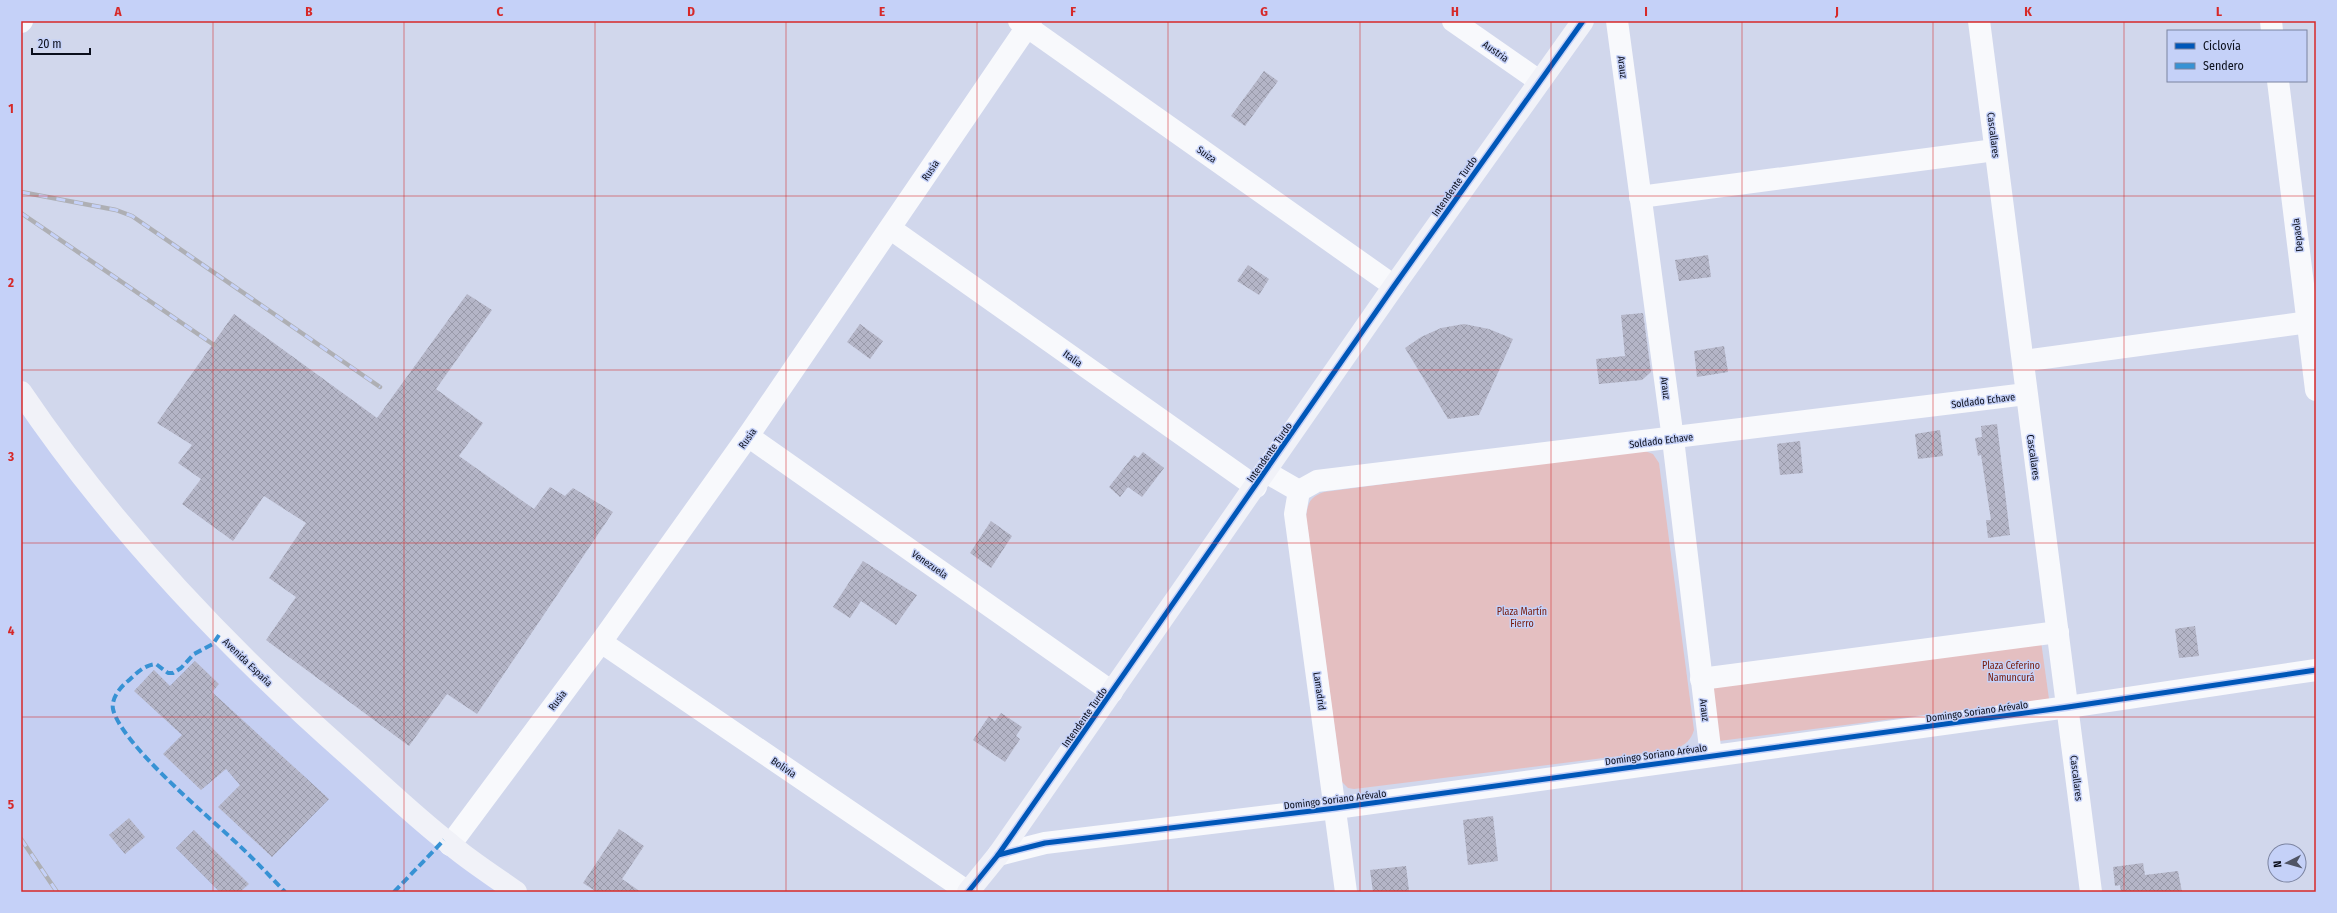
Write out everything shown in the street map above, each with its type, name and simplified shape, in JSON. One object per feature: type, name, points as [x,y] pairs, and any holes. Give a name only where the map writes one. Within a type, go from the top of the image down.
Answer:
[{"type":"street","name":"Austria","points":[[1453,21],[1539,81]]},
{"type":"street","name":"Intendente Turdo","points":[[968,892],[998,855],[1261,480],[1394,286],[1583,21]]},
{"type":"street","name":"Arauz","points":[[1617,21],[1673,439],[1711,756]]},
{"type":"street","name":"Cascallares","points":[[1979,21],[2091,892]]},
{"type":"street","name":"Rusia","points":[[450,845],[601,642],[748,436],[891,229],[1026,23]]},
{"type":"street","name":"Suiza","points":[[1026,23],[1394,286]]},
{"type":"street","name":"Depaola","points":[[2278,82],[2312,322],[2316,390]]},
{"type":"street","points":[[1640,197],[1995,150]]},
{"type":"street","name":"Italia","points":[[891,229],[1261,480],[1299,491]]},
{"type":"street","points":[[2023,361],[2312,322]]},
{"type":"street","name":"Avenida España","points":[[21,392],[93,492],[195,609],[297,709],[450,845],[516,892]]},
{"type":"street","name":"Soldado Echave","points":[[1299,491],[1317,481],[1673,439],[2026,394]]},
{"type":"street","name":"Venezuela","points":[[748,436],[1112,692]]},
{"type":"street","name":"Lamadrid","points":[[1299,491],[1295,514],[1336,808],[1346,892]]},
{"type":"street","points":[[1702,679],[2058,632]]},
{"type":"street","name":"Bolivia","points":[[601,642],[968,892]]},
{"type":"street","name":"Domingo Soriano Arévalo","points":[[998,855],[1045,843],[1336,808],[2068,707],[2316,670]]},
{"type":"shaded area","points":[[21,385],[185,599],[519,892],[21,892]]},
{"type":"green space","name":"Plaza Martín Fierro","points":[[1642,450],[1653,454],[1659,463],[1694,730],[1690,739],[1676,749],[1354,789],[1348,788],[1342,782],[1306,517],[1310,501],[1324,492]]},
{"type":"green space","name":"Plaza Ceferino Namuncurá","points":[[2040,634],[2049,699],[1719,741],[1711,680]]},
{"type":"building","points":[[1264,71],[1278,81],[1245,126],[1231,116]]},
{"type":"building","points":[[1708,255],[1711,277],[1679,281],[1675,260]]},
{"type":"building","points":[[1248,265],[1269,279],[1259,295],[1237,281]]},
{"type":"building","points":[[467,294],[492,310],[436,389],[483,423],[459,456],[534,509],[550,487],[565,496],[573,488],[613,512],[477,714],[447,694],[409,746],[266,640],[296,597],[269,578],[306,523],[264,496],[233,541],[182,504],[201,479],[178,463],[192,445],[157,423],[234,314],[377,418]]},
{"type":"building","points":[[1643,313],[1651,372],[1642,380],[1599,384],[1596,359],[1625,356],[1621,315]]},
{"type":"building","points":[[860,324],[883,341],[870,359],[847,342]]},
{"type":"building","points":[[1464,324],[1489,329],[1513,339],[1479,415],[1448,419],[1405,348],[1421,337],[1441,328]]},
{"type":"building","points":[[1724,346],[1728,372],[1697,377],[1694,351]]},
{"type":"building","points":[[1997,424],[2010,535],[1988,538],[1986,520],[1991,520],[1981,455],[1978,456],[1975,438],[1982,437],[1981,426]]},
{"type":"building","points":[[1940,430],[1943,456],[1918,459],[1915,434]]},
{"type":"building","points":[[1800,441],[1803,473],[1780,475],[1777,444]]},
{"type":"building","points":[[1143,452],[1164,468],[1142,497],[1128,487],[1120,497],[1109,487],[1134,455],[1138,458]]},
{"type":"building","points":[[991,521],[1012,536],[991,568],[970,553]]},
{"type":"building","points":[[863,561],[917,595],[896,625],[861,601],[850,618],[833,607]]},
{"type":"building","points":[[2195,626],[2199,656],[2179,658],[2175,629]]},
{"type":"building","points":[[195,661],[219,684],[212,692],[329,799],[272,857],[218,807],[240,785],[226,769],[201,790],[163,754],[182,735],[134,691],[154,670],[170,686]]},
{"type":"building","points":[[1001,713],[1022,727],[1016,736],[1020,739],[1005,762],[973,740],[989,716],[995,721]]},
{"type":"building","points":[[1493,816],[1498,861],[1468,865],[1463,820]]},
{"type":"building","points":[[129,818],[145,837],[125,854],[109,835]]},
{"type":"building","points":[[619,829],[644,846],[622,879],[641,892],[597,892],[583,883]]},
{"type":"building","points":[[194,830],[249,884],[240,892],[220,892],[176,848]]},
{"type":"building","points":[[2143,863],[2145,875],[2178,871],[2182,892],[2121,892],[2120,885],[2115,886],[2113,867]]},
{"type":"building","points":[[1406,866],[1409,891],[1373,892],[1370,870]]},
{"type":"railway","points":[[21,192],[116,210],[132,216],[380,387]]},
{"type":"railway","points":[[21,213],[214,345]]},
{"type":"railway","points":[[21,839],[57,892]]},
{"type":"marked path","points":[[219,635],[213,644],[194,654],[181,668],[173,673],[168,673],[156,664],[141,670],[119,690],[113,701],[113,709],[119,723],[130,739],[146,757],[164,776],[244,850],[285,892]]},
{"type":"marked path","points":[[394,892],[444,840]]},
{"type":"cycle path","points":[[968,892],[998,855],[1394,286],[1583,21]]},
{"type":"cycle path","points":[[998,855],[1045,843],[1336,808],[2068,707],[2316,670]]}]
